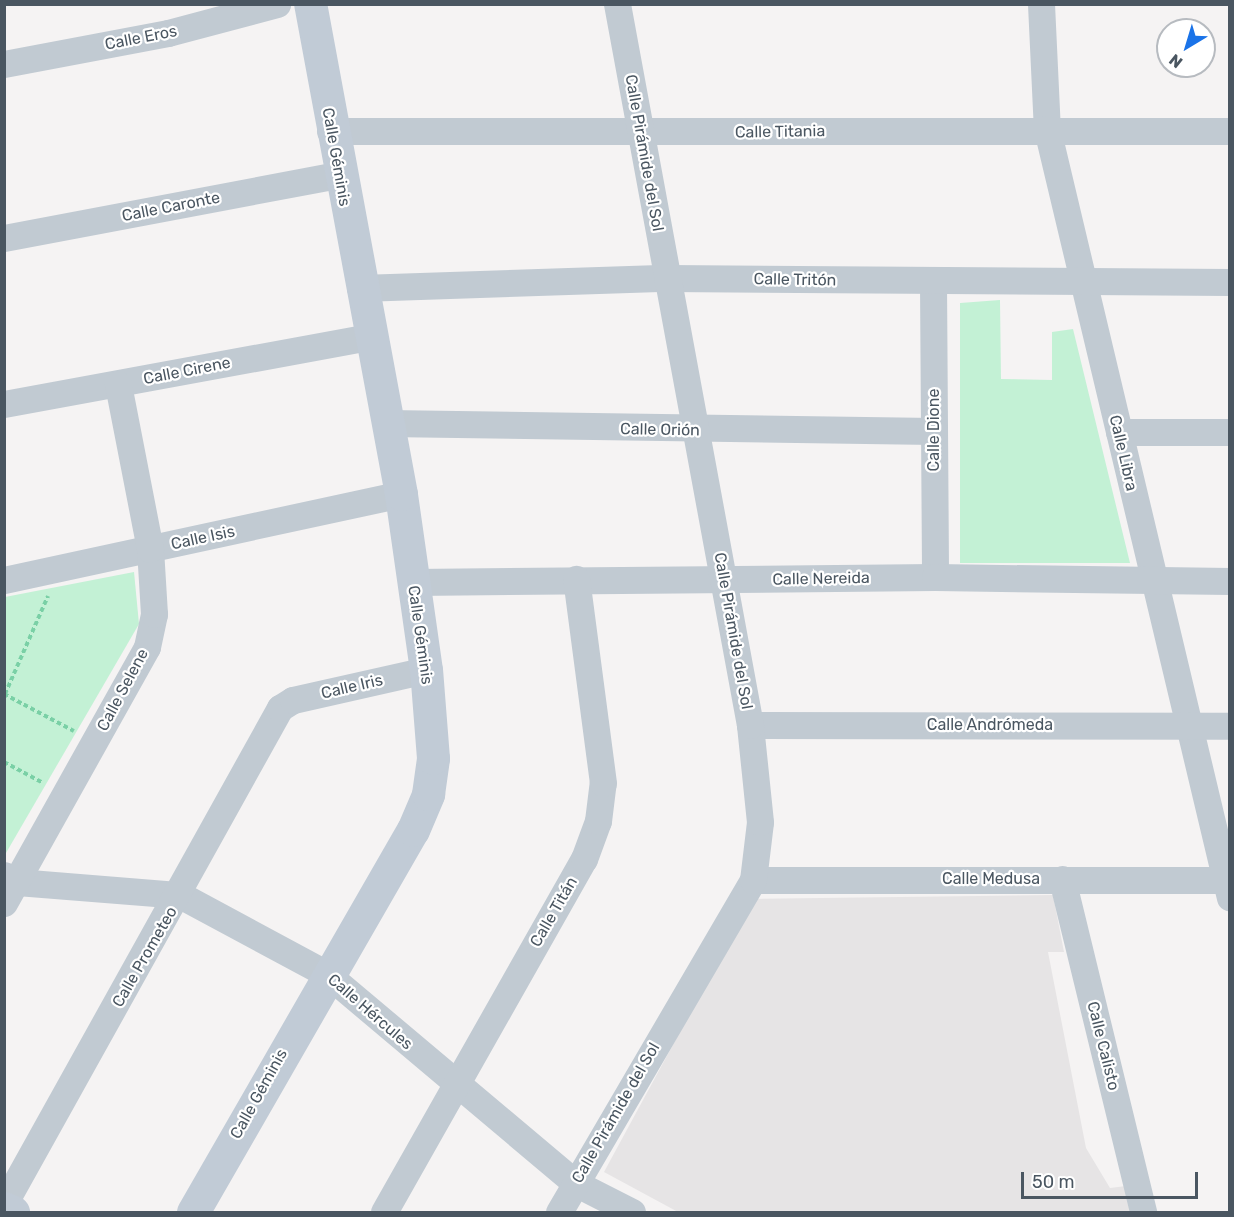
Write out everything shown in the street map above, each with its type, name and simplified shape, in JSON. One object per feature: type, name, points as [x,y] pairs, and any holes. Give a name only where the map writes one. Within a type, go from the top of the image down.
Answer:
[{"type":"street","name":"Calle Eros","points":[[4,64],[168,33],[277,4]]},
{"type":"street","name":"Calle Géminis","points":[[193,1212],[327,974],[413,830],[428,794],[433,758],[426,670],[401,494],[330,131],[310,4]]},
{"type":"street","name":"Calle Pirámide del Sol","points":[[559,1212],[753,880],[760,822],[750,725],[698,431],[667,278],[617,4]]},
{"type":"street","name":"Calle Libra","points":[[1041,4],[1047,129],[1228,886]]},
{"type":"street","name":"Calle Titania","points":[[330,131],[641,134],[1047,129],[1230,131]]},
{"type":"street","name":"Calle Caronte","points":[[4,238],[339,175]]},
{"type":"street","name":"Calle Tritón","points":[[360,288],[667,278],[933,282],[1230,282]]},
{"type":"street","name":"Calle Dione","points":[[933,282],[935,577]]},
{"type":"street","name":"Calle Cirene","points":[[4,404],[369,337]]},
{"type":"street","name":"Calle Selene","points":[[9,887],[96,742],[147,647],[154,614],[150,549],[118,384]]},
{"type":"street","name":"Calle Orión","points":[[386,423],[698,431],[934,430]]},
{"type":"street","points":[[1119,432],[1230,432]]},
{"type":"street","name":"Calle Isis","points":[[4,580],[401,494]]},
{"type":"street","name":"Calle Nereida","points":[[413,582],[576,579],[723,581],[935,577],[1154,582],[1230,581]]},
{"type":"street","name":"Calle Titán","points":[[384,1212],[584,860],[598,821],[603,783],[576,579]]},
{"type":"street","name":"Calle Iris","points":[[280,708],[293,700],[426,670]]},
{"type":"street","name":"Calle Prometeo","points":[[4,1206],[180,894],[280,708]]},
{"type":"street","name":"Calle Andrómeda","points":[[750,725],[1230,726]]},
{"type":"street","name":"Calle Medusa","points":[[753,880],[1062,879],[1228,886]]},
{"type":"street","name":"Calle Calisto","points":[[1062,879],[1143,1212]]},
{"type":"street","name":"Calle Hércules","points":[[9,887],[180,894],[327,974],[455,1085],[575,1183],[632,1212]]},
{"type":"street","points":[[4,1206],[13,1212]]},
{"type":"path","points":[[60,568],[5,694],[96,742]]},
{"type":"path","points":[[4,762],[65,795]]},
{"type":"shaded area","points":[[1053,895],[1064,952],[1048,952],[1086,1148],[1110,1188],[1126,1186],[1131,1212],[678,1212],[604,1172],[752,899]]},
{"type":"green space","points":[[1000,300],[1001,379],[1052,380],[1052,332],[1073,329],[1130,563],[960,563],[960,303]]},
{"type":"green space","points":[[134,572],[139,624],[6,853],[5,597]]}]
